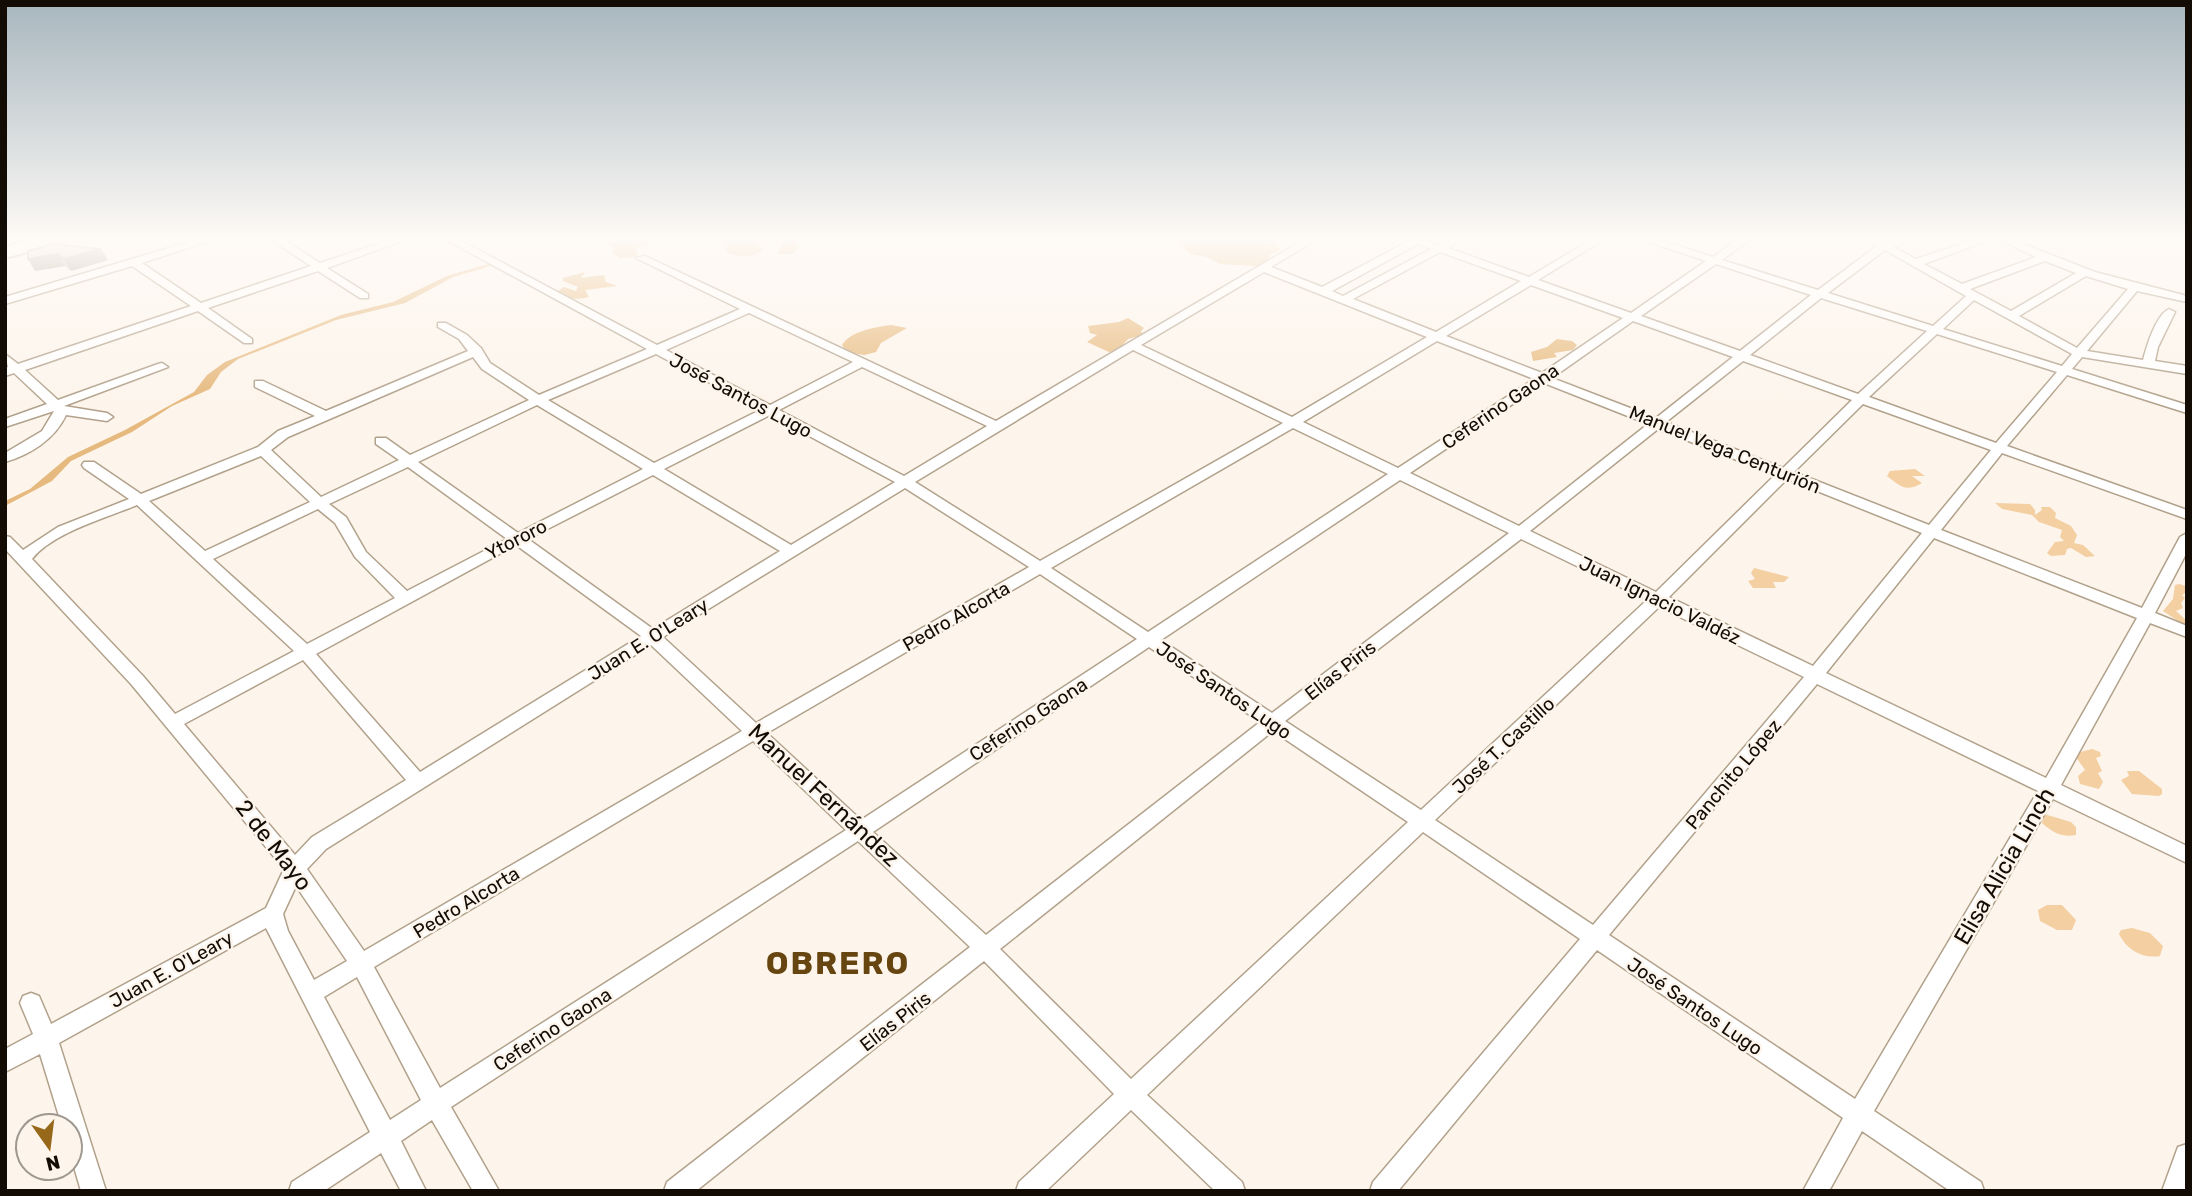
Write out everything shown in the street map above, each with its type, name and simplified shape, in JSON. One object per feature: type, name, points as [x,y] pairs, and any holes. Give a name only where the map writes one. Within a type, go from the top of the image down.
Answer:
[{"type":"street","points":[[5,301],[29,294]]},
{"type":"street","points":[[178,294],[248,341]]},
{"type":"street","points":[[11,370],[240,294]]},
{"type":"street","name":"José Santos Lugo","points":[[551,294],[905,482],[1149,639],[1972,1191]]},
{"type":"street","points":[[715,294],[998,426]]},
{"type":"street","name":"Juan E. O'Leary","points":[[5,1061],[272,914],[295,868],[318,843],[789,550],[1219,294]]},
{"type":"street","name":"Manuel Vega Centurión","points":[[1327,294],[1439,335],[2187,632]]},
{"type":"street","points":[[1343,300],[1353,294]]},
{"type":"street","name":"Pedro Alcorta","points":[[310,994],[756,731],[1293,422],[1505,294]]},
{"type":"street","points":[[1565,294],[2187,515]]},
{"type":"street","name":"Ceferino Gaona","points":[[301,1191],[860,830],[1545,377],[1664,294]]},
{"type":"street","points":[[1814,294],[2187,409]]},
{"type":"street","name":"José T. Castillo","points":[[1028,1191],[1658,599],[1860,398],[1934,331],[1965,294]]},
{"type":"street","points":[[1972,294],[2078,353],[2187,370]]},
{"type":"street","points":[[2011,316],[2049,294]]},
{"type":"street","name":"Panchito López","points":[[1382,1191],[1815,675],[1998,448],[2129,294]]},
{"type":"street","points":[[2162,294],[2187,299]]},
{"type":"street","name":"Elías Piris","points":[[676,1191],[1271,723],[1519,533],[1818,295]]},
{"type":"street","points":[[202,558],[302,509],[320,505],[343,491],[538,400],[748,310]]},
{"type":"street","points":[[2148,364],[2152,347],[2169,312]]},
{"type":"street","points":[[442,325],[463,337],[477,351],[486,366],[538,400],[789,550]]},
{"type":"street","name":"Juan Ignacio Valdéz","points":[[1133,345],[2187,855]]},
{"type":"street","points":[[24,559],[31,550],[63,530],[263,450],[283,434],[477,351]]},
{"type":"street","points":[[5,358],[11,370],[60,407],[107,416]]},
{"type":"street","name":"Ytororo","points":[[174,722],[404,598],[861,363]]},
{"type":"street","points":[[5,423],[60,407],[162,367]]},
{"type":"street","points":[[260,384],[326,416]]},
{"type":"street","points":[[5,458],[43,439],[53,429],[60,407]]},
{"type":"street","name":"Manuel Fernández","points":[[380,441],[653,637],[986,949],[1131,1095],[1233,1191]]},
{"type":"street","points":[[263,450],[320,505],[341,520],[360,554],[404,598]]},
{"type":"street","points":[[89,465],[139,499],[304,651],[418,782]]},
{"type":"street","name":"Elisa Alicia Linch","points":[[1815,1191],[2050,789],[2147,616],[2187,537]]},
{"type":"street","name":"2 de Mayo","points":[[5,540],[174,722],[295,868],[361,964],[436,1104],[487,1191]]},
{"type":"street","points":[[272,914],[278,932],[414,1191]]},
{"type":"street","points":[[31,1003],[46,1038],[94,1191]]},
{"type":"street","points":[[2174,1191],[2187,1156]]},
{"type":"shaded area","points":[[410,294],[422,294],[405,303],[336,320],[238,359],[221,372],[210,389],[172,406],[132,432],[71,461],[52,481],[5,506],[5,501],[30,489],[68,457],[125,430],[194,392],[207,375],[225,362],[341,315],[393,302]]},
{"type":"shaded area","points":[[554,294],[587,294],[589,297],[567,298]]},
{"type":"shaded area","points":[[1128,318],[1144,328],[1141,331],[1143,335],[1128,339],[1117,351],[1109,352],[1087,342],[1097,335],[1090,333],[1088,326],[1119,322]]},
{"type":"shaded area","points":[[891,325],[907,328],[881,343],[876,352],[864,355],[847,352],[842,345],[857,333]]},
{"type":"shaded area","points":[[1557,339],[1572,341],[1577,345],[1573,350],[1554,353],[1557,357],[1533,361],[1531,352],[1547,347]]},
{"type":"shaded area","points":[[1915,469],[1925,476],[1912,476],[1922,483],[1911,488],[1903,487],[1887,476],[1890,471]]},
{"type":"shaded area","points":[[1995,503],[2030,504],[2035,515],[2042,510],[2041,507],[2050,507],[2056,513],[2055,518],[2071,526],[2077,535],[2074,543],[2083,545],[2095,556],[2086,557],[2071,548],[2067,549],[2065,555],[2051,556],[2047,553],[2055,542],[2064,541],[2060,537],[2062,530],[2039,522],[2032,515],[2002,509]]},
{"type":"shaded area","points":[[1754,568],[1789,577],[1784,582],[1773,582],[1776,588],[1753,588],[1748,581],[1755,579],[1751,573]]},
{"type":"shaded area","points":[[2175,585],[2186,586],[2187,592],[2182,595],[2185,598],[2181,603],[2183,608],[2176,611],[2187,621],[2187,627],[2163,611],[2173,599]]},
{"type":"shaded area","points":[[2092,749],[2100,752],[2101,756],[2096,758],[2102,771],[2098,773],[2103,782],[2099,789],[2080,784],[2078,776],[2085,770],[2076,757],[2077,753]]},
{"type":"shaded area","points":[[2127,771],[2139,771],[2162,789],[2162,794],[2132,794],[2121,780],[2129,776]]},
{"type":"shaded area","points":[[2044,814],[2071,822],[2076,827],[2076,835],[2062,835],[2050,829],[2042,823]]},
{"type":"shaded area","points":[[2047,905],[2062,905],[2076,920],[2072,930],[2057,930],[2040,921],[2038,910]]},
{"type":"shaded area","points":[[2132,928],[2150,933],[2163,946],[2160,956],[2141,955],[2126,945],[2119,934],[2121,930]]},
{"type":"district","name":"OBRERO","points":[[838,963]]}]
